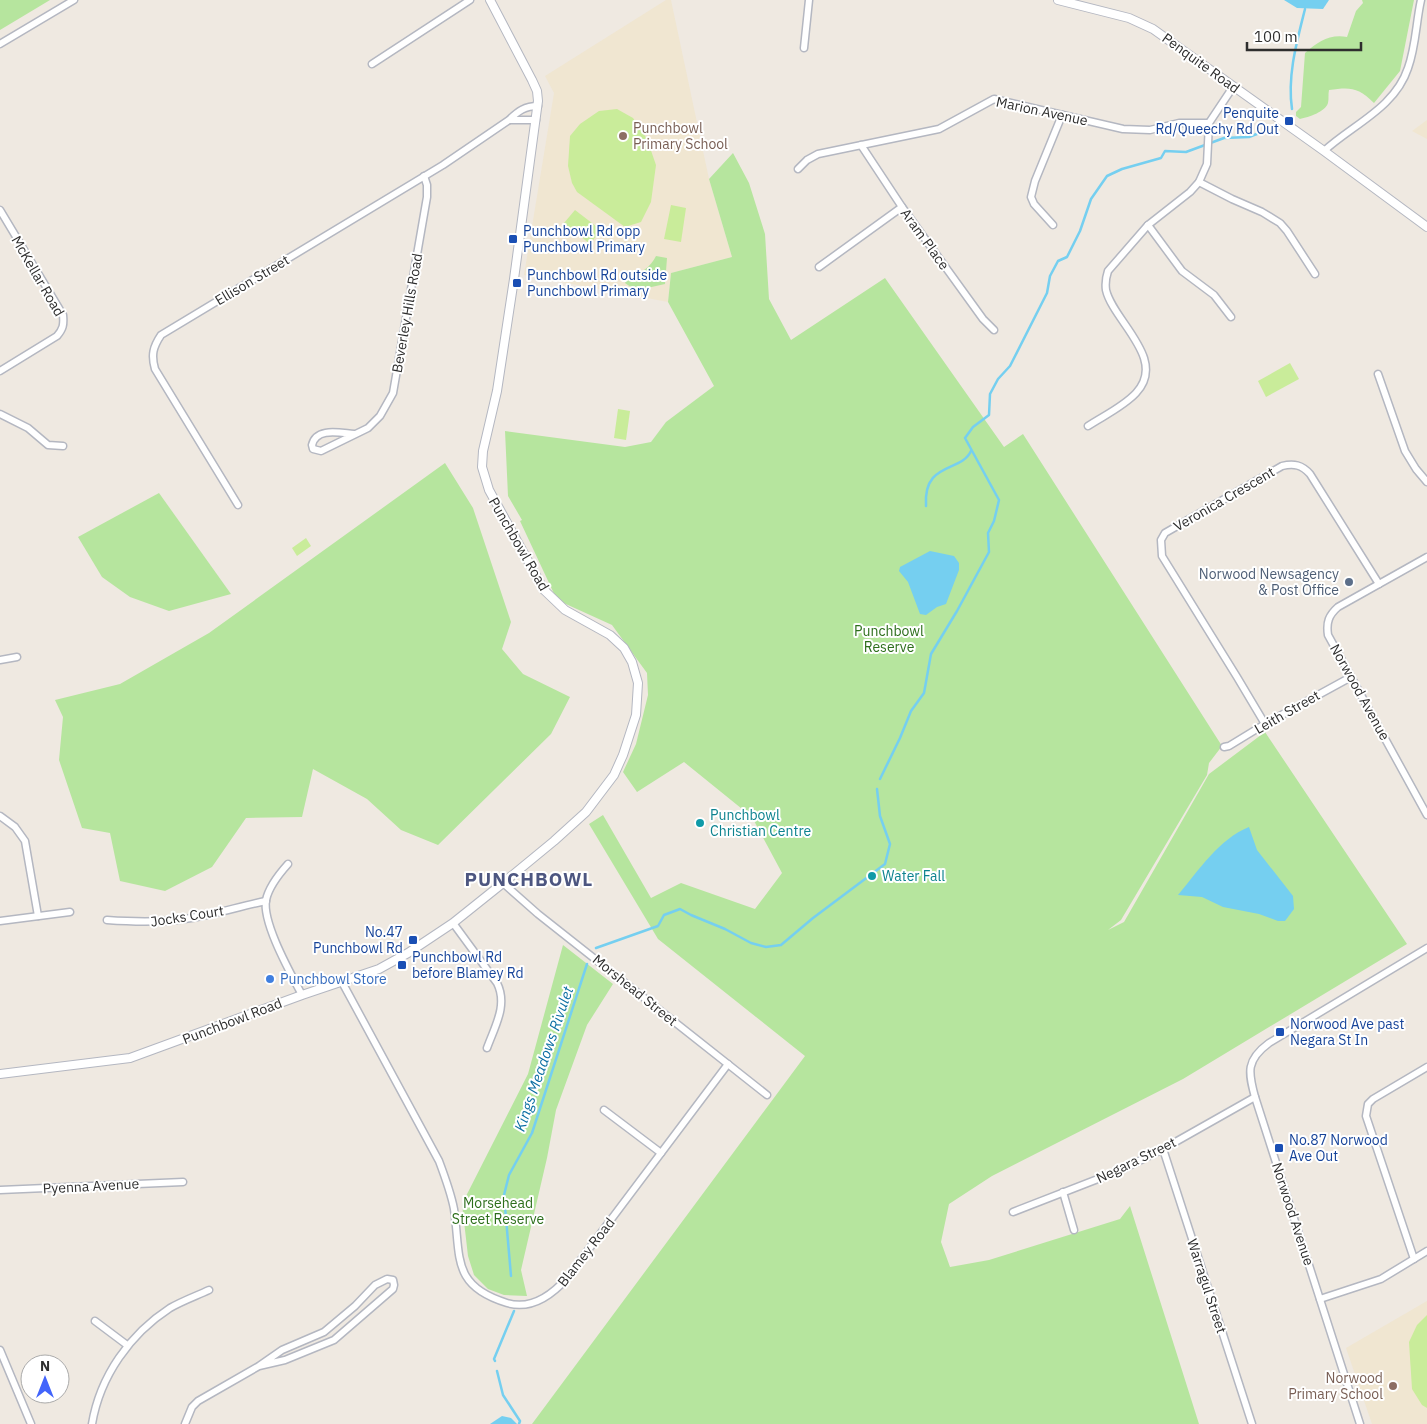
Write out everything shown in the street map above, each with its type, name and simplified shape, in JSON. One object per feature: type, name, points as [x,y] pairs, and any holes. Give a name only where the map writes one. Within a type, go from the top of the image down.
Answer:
[{"type":"street","points":[[0,44],[74,0]]},
{"type":"street","points":[[372,64],[470,0]]},
{"type":"street","name":"Punchbowl Road","points":[[0,1074],[130,1058],[302,995],[372,972],[396,960],[453,923],[575,823],[604,789],[614,775],[624,755],[632,731],[638,700],[637,676],[628,655],[610,635],[565,610],[544,590],[493,499],[484,475],[483,452],[497,391],[538,106],[537,91],[490,0]]},
{"type":"street","points":[[804,48],[809,0]]},
{"type":"street","name":"Penquite Road","points":[[1058,0],[1142,22],[1324,151],[1427,227]]},
{"type":"street","points":[[1324,151],[1338,138],[1374,114],[1398,89],[1412,57],[1421,0]]},
{"type":"street","points":[[1088,426],[1136,394],[1144,380],[1146,363],[1143,354],[1108,296],[1105,279],[1108,271],[1148,225],[1190,192],[1199,182],[1207,164],[1209,123],[1233,86]]},
{"type":"street","name":"Marion Avenue","points":[[798,169],[807,160],[818,154],[939,129],[994,99],[1111,128],[1138,130],[1159,128],[1179,123],[1209,123]]},
{"type":"street","name":"Ellison Street","points":[[238,505],[155,369],[152,360],[155,343],[161,335],[424,176],[517,112],[525,108],[538,106]]},
{"type":"street","points":[[1053,225],[1034,204],[1031,197],[1035,181],[1062,115]]},
{"type":"street","points":[[508,120],[517,118],[536,120]]},
{"type":"street","name":"Aram Place","points":[[861,145],[983,320],[994,330]]},
{"type":"street","name":"Beverley Hills Road","points":[[354,434],[327,432],[314,438],[313,449],[321,451],[368,428],[388,405],[393,393],[428,197],[424,176]]},
{"type":"street","points":[[1199,182],[1262,212],[1280,223],[1315,274]]},
{"type":"street","points":[[819,267],[902,206]]},
{"type":"street","name":"McKellar Road","points":[[0,211],[63,315],[64,324],[63,330],[57,336],[0,370]]},
{"type":"street","points":[[1148,225],[1182,271],[1214,295],[1231,317]]},
{"type":"street","points":[[1378,374],[1405,451],[1427,482]]},
{"type":"street","points":[[0,414],[28,428],[48,448],[63,446]]},
{"type":"street","name":"Veronica Crescent","points":[[1265,724],[1162,556],[1161,540],[1165,533],[1282,466],[1298,465],[1305,468],[1310,474],[1379,584]]},
{"type":"street","name":"Norwood Avenue","points":[[1427,557],[1338,607],[1331,613],[1326,627],[1351,677],[1427,815]]},
{"type":"street","points":[[0,660],[17,657]]},
{"type":"street","name":"Leith Street","points":[[1224,747],[1229,746],[1351,677]]},
{"type":"street","points":[[0,816],[15,827],[25,841],[38,916]]},
{"type":"street","points":[[288,864],[278,875],[266,901],[271,929],[278,949],[302,995]]},
{"type":"street","name":"Morshead Street","points":[[503,883],[538,914],[767,1095]]},
{"type":"street","name":"Jocks Court","points":[[107,920],[136,922],[170,921],[193,918],[266,901]]},
{"type":"street","points":[[0,921],[70,912]]},
{"type":"street","points":[[453,923],[501,991],[502,1008],[487,1048]]},
{"type":"street","name":"Norwood Avenue","points":[[1360,1424],[1255,1098],[1250,1072],[1255,1055],[1261,1049],[1427,948]]},
{"type":"street","name":"Blamey Road","points":[[342,982],[439,1161],[449,1188],[459,1260],[463,1273],[478,1292],[510,1304],[529,1304],[544,1299],[567,1278],[728,1064]]},
{"type":"street","points":[[1414,1259],[1366,1116],[1368,1104],[1372,1099],[1427,1067]]},
{"type":"street","name":"Negara Street","points":[[1013,1212],[1121,1170],[1255,1098]]},
{"type":"street","points":[[604,1110],[661,1153]]},
{"type":"street","name":"Warragul Street","points":[[1163,1149],[1252,1424]]},
{"type":"street","name":"Pyenna Avenue","points":[[0,1190],[183,1182]]},
{"type":"street","points":[[1063,1192],[1074,1230]]},
{"type":"street","points":[[1320,1299],[1381,1279],[1427,1251]]},
{"type":"street","points":[[185,1424],[192,1407],[198,1401],[259,1366],[282,1350],[324,1332],[356,1306],[375,1285],[387,1279],[393,1280],[393,1289],[334,1340],[285,1360],[259,1366]]},
{"type":"street","points":[[92,1424],[105,1384],[127,1345],[156,1318],[172,1307],[209,1290]]},
{"type":"street","points":[[95,1321],[127,1345]]},
{"type":"street","points":[[0,1350],[31,1424]]},
{"type":"shaded area","name":"Punchbowl Primary School","points":[[666,0],[671,0],[709,179],[732,257],[671,273],[668,302],[524,275],[554,93],[545,76]]},
{"type":"shaded area","points":[[1427,120],[1427,139],[1412,131]]},
{"type":"shaded area","name":"Norwood Primary School","points":[[1427,1301],[1427,1424],[1372,1424],[1346,1348]]},
{"type":"green space","points":[[0,0],[50,0],[0,30]]},
{"type":"green space","points":[[1362,0],[1414,0],[1400,71],[1374,103],[1353,89],[1329,90],[1328,103],[1324,109],[1300,119],[1296,116],[1296,112],[1301,107],[1305,53],[1329,38],[1347,37],[1356,11],[1363,3]]},
{"type":"green space","points":[[617,109],[633,118],[647,139],[656,165],[651,202],[641,222],[625,227],[577,192],[572,183],[568,166],[570,136],[580,124],[599,111]]},
{"type":"green space","name":"Punchbowl Reserve","points":[[733,153],[749,183],[765,234],[769,299],[791,340],[885,278],[1004,447],[1023,434],[1222,746],[1209,763],[1207,775],[1121,920],[1108,930],[1124,922],[1209,774],[1265,732],[1407,944],[1183,1079],[992,1176],[949,1204],[941,1242],[950,1267],[989,1260],[1120,1219],[1130,1206],[1199,1424],[532,1424],[805,1056],[658,939],[589,824],[603,815],[651,898],[681,883],[755,909],[782,873],[752,817],[684,762],[637,792],[623,772],[636,744],[648,695],[647,673],[612,625],[557,600],[520,521],[522,520],[508,496],[505,431],[625,447],[651,442],[666,422],[714,386],[668,302],[671,273],[732,257],[709,179]]},
{"type":"green space","points":[[671,205],[686,208],[681,242],[664,239]]},
{"type":"green space","points":[[575,210],[601,230],[590,244],[564,223]]},
{"type":"green space","points":[[656,256],[667,258],[665,284],[647,288],[645,292],[638,292],[625,283],[629,275],[645,269]]},
{"type":"green space","points":[[1290,363],[1299,379],[1266,397],[1258,381]]},
{"type":"green space","points":[[618,409],[630,411],[626,440],[614,438]]},
{"type":"green space","points":[[445,463],[473,508],[511,622],[502,649],[523,674],[570,697],[551,734],[438,845],[401,830],[367,799],[313,769],[302,817],[246,818],[212,867],[165,891],[120,881],[110,833],[82,828],[59,760],[63,717],[55,700],[120,684],[209,633]]},
{"type":"green space","points":[[159,493],[231,594],[169,611],[130,597],[102,577],[78,537]]},
{"type":"green space","points":[[306,538],[311,546],[297,556],[292,548]]},
{"type":"green space","name":"Morsehead Street Reserve","points":[[563,945],[613,984],[587,1025],[556,1110],[521,1270],[527,1296],[504,1295],[488,1289],[474,1275],[468,1256],[462,1204],[528,1074]]},
{"type":"green space","points":[[1427,1315],[1427,1408],[1422,1405],[1412,1389],[1409,1342],[1417,1325]]},
{"type":"water","points":[[1284,0],[1329,0],[1323,9],[1297,8]]},
{"type":"water","points":[[930,551],[954,556],[959,563],[959,570],[946,604],[937,607],[926,615],[920,614],[908,582],[899,571],[900,567]]},
{"type":"water","points":[[1249,827],[1257,850],[1293,896],[1294,909],[1285,921],[1278,921],[1259,914],[1223,907],[1202,897],[1178,895],[1219,847],[1238,832]]},
{"type":"water","points":[[502,1416],[511,1418],[517,1424],[490,1424]]},
{"type":"waterway","name":"Kings Meadows Rivulet","points":[[1292,109],[1292,71],[1305,9]]},
{"type":"waterway","name":"Kings Meadows Rivulet","points":[[880,779],[911,711],[924,693],[931,654],[989,552],[988,533],[994,521],[999,500],[965,438],[973,427],[989,415],[990,394],[998,379],[1010,366],[1047,293],[1050,276],[1058,261],[1067,257],[1080,231],[1091,199],[1107,176],[1122,169],[1161,158],[1165,151],[1186,152],[1224,138],[1249,137],[1267,130]]},
{"type":"waterway","points":[[926,506],[930,482],[936,475],[966,458],[971,451]]},
{"type":"waterway","name":"Kings Meadows Rivulet","points":[[596,948],[658,926],[664,915],[680,909],[751,943],[766,947],[781,945],[813,918],[885,864],[890,844],[880,816],[877,789]]},
{"type":"waterway","name":"Kings Meadows Rivulet","points":[[511,1276],[504,1195],[509,1175],[532,1133],[587,964]]},
{"type":"waterway","name":"Kings Meadows Rivulet","points":[[495,1361],[494,1359],[514,1311]]},
{"type":"waterway","name":"Kings Meadows Rivulet","points":[[497,1371],[503,1395],[520,1421],[519,1424]]},
{"type":"place","name":"Penquite Rd/Queechy Rd Out","points":[[1289,121]]},
{"type":"place","name":"Punchbowl Primary School","points":[[623,136]]},
{"type":"place","name":"Punchbowl Rd opp Punchbowl Primary","points":[[513,239]]},
{"type":"place","name":"Punchbowl Rd outside Punchbowl Primary","points":[[517,283]]},
{"type":"place","name":"Norwood Newsagency & Post Office","points":[[1349,582]]},
{"type":"place","name":"Punchbowl Christian Centre","points":[[700,823]]},
{"type":"place","name":"Water Fall","points":[[872,876]]},
{"type":"place","name":"No.47 Punchbowl Rd","points":[[413,940]]},
{"type":"place","name":"Punchbowl Rd before Blamey Rd","points":[[402,965]]},
{"type":"place","name":"Punchbowl Store","points":[[270,979]]},
{"type":"place","name":"Norwood Ave past Negara St In","points":[[1280,1032]]},
{"type":"place","name":"No.87 Norwood Ave Out","points":[[1279,1148]]},
{"type":"place","name":"Norwood Primary School","points":[[1393,1386]]},
{"type":"district","name":"PUNCHBOWL","points":[[529,879]]}]
